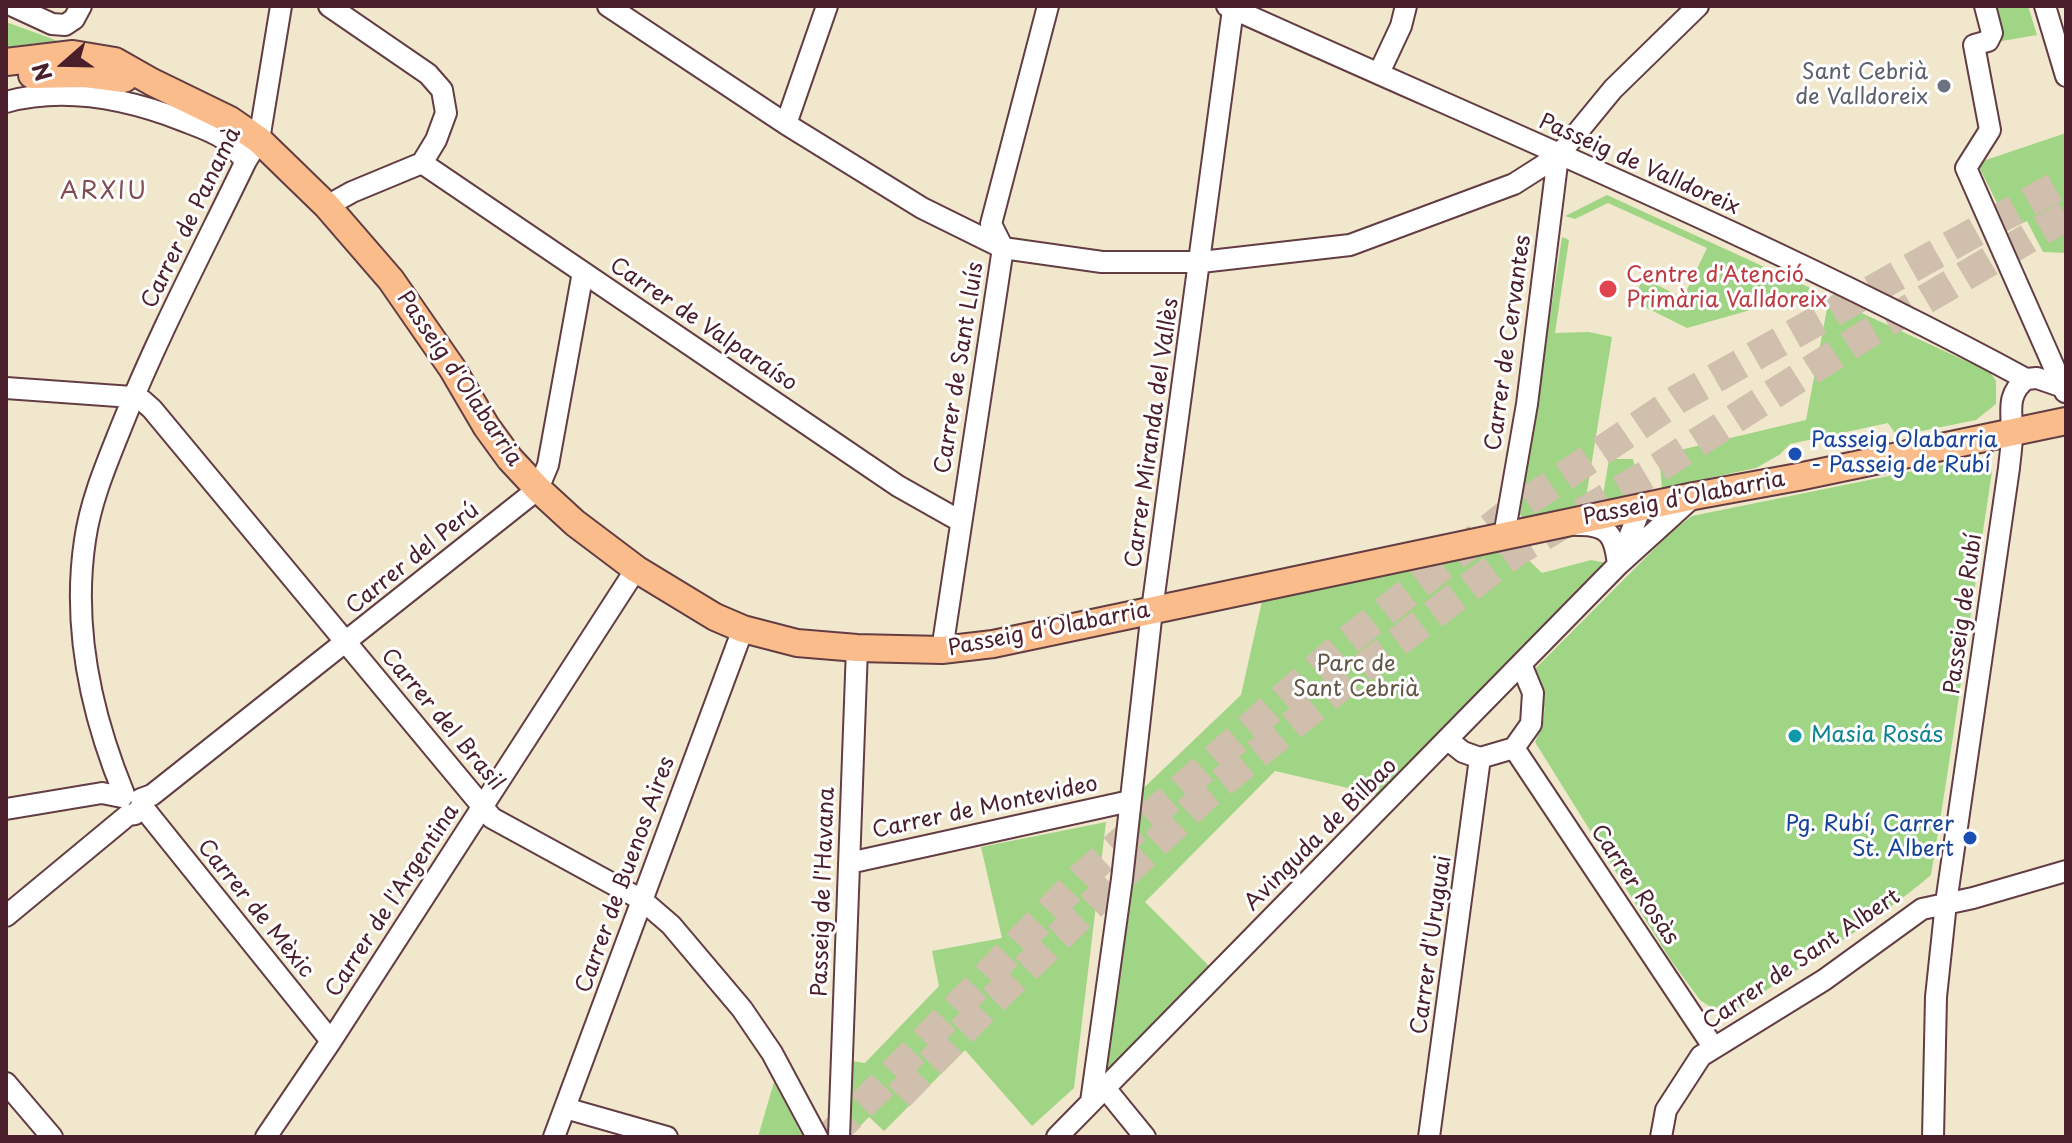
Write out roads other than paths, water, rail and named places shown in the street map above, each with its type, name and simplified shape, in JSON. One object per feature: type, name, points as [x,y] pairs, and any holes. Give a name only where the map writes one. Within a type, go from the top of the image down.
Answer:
[{"type":"main road","points":[[6,62],[73,54],[115,61],[152,82]]},
{"type":"main road","points":[[6,78],[37,74],[85,74],[152,82]]},
{"type":"main road","name":"Passeig d'Olabarria","points":[[152,82],[230,120],[252,151],[327,206],[391,280],[510,459],[575,523],[636,569],[715,617],[743,629],[797,643],[942,650],[993,644],[2066,421]]},
{"type":"street","points":[[13,6],[52,24],[65,25],[74,19],[81,6]]},
{"type":"street","name":"Carrer de Panamà","points":[[131,802],[100,731],[91,691],[82,639],[81,587],[85,540],[93,501],[132,397],[252,151],[281,6]]},
{"type":"street","points":[[327,206],[352,192],[422,163],[436,140],[446,113],[442,90],[428,74],[329,6]]},
{"type":"street","points":[[608,6],[786,124],[922,208],[1003,248],[1102,262],[1201,262],[1350,245],[1514,184],[1558,156],[1613,89],[1698,6]]},
{"type":"street","points":[[786,124],[827,6]]},
{"type":"street","name":"Carrer de Sant Lluís","points":[[942,650],[1003,248],[991,224],[1048,6]]},
{"type":"street","points":[[1379,73],[1401,26],[1406,6]]},
{"type":"street","points":[[1985,6],[1992,33],[1988,41],[1974,45],[1990,130],[1966,168],[2065,391]]},
{"type":"street","points":[[2045,6],[2066,76]]},
{"type":"street","name":"Passeig de Valldoreix","points":[[1230,8],[1719,225],[1961,343],[2026,379],[2037,378],[2065,391]]},
{"type":"street","name":"Carrer Miranda del Vallès","points":[[1098,1095],[1152,610],[1201,262],[1230,8]]},
{"type":"street","points":[[6,54],[45,50],[73,54]]},
{"type":"street","name":"Passeig d'Olabarria","points":[[6,102],[26,97],[97,96],[160,112],[252,151]]},
{"type":"street","name":"Carrer de Cervantes","points":[[1504,536],[1527,404],[1558,156]]},
{"type":"street","name":"Carrer de Valparaíso","points":[[422,163],[898,486],[960,521]]},
{"type":"street","points":[[538,489],[548,465],[583,272]]},
{"type":"street","name":"Passeig de Rubí","points":[[1933,1137],[1936,997],[1946,903],[2009,468],[2012,431],[2010,406],[2013,392],[2026,379]]},
{"type":"street","points":[[6,388],[132,397]]},
{"type":"street","name":"Carrer del Brasil","points":[[132,397],[152,409],[492,818],[642,900],[671,925],[742,1009],[772,1053],[817,1137]]},
{"type":"street","name":"Carrer del Perú","points":[[6,916],[131,802],[152,795],[538,489]]},
{"type":"street","name":"Avinguda de Bilbao","points":[[1057,1137],[1618,565],[1694,496]]},
{"type":"street","points":[[1618,565],[1641,507]]},
{"type":"street","points":[[1557,525],[1600,527],[1614,540],[1618,565]]},
{"type":"street","name":"Carrer de l'Argentina","points":[[266,1137],[636,569]]},
{"type":"street","name":"Carrer de Buenos Aires","points":[[554,1137],[743,629]]},
{"type":"street","name":"Passeig de l'Havana","points":[[839,1137],[857,648]]},
{"type":"street","points":[[1448,740],[1463,752],[1480,758],[1514,748],[1531,724],[1533,693],[1521,664]]},
{"type":"street","name":"Carrer Rosàs","points":[[1514,748],[1714,1048]]},
{"type":"street","name":"Carrer d'Uruguai","points":[[1429,1137],[1480,758]]},
{"type":"street","points":[[6,809],[102,793],[131,802]]},
{"type":"street","name":"Carrer de Montevideo","points":[[849,863],[1130,801]]},
{"type":"street","name":"Carrer de Mèxic","points":[[131,802],[331,1041]]},
{"type":"street","name":"Carrer de Sant Albert","points":[[1661,1137],[1666,1110],[1701,1056],[1824,980],[1922,909],[2066,871]]},
{"type":"street","points":[[6,1083],[52,1137]]},
{"type":"street","points":[[1098,1095],[1145,1137]]},
{"type":"street","points":[[565,1108],[667,1137]]},
{"type":"tunnel","points":[[829,1137],[1082,877],[1346,642],[1504,517],[1678,399],[2066,181]]},
{"type":"tunnel","points":[[899,1096],[990,1003],[1205,796],[1363,668],[1517,551],[1648,474],[1872,331],[2066,216]]},
{"type":"place","name":"Sant Cebrià de Valldoreix","points":[[1944,86]]},
{"type":"place","name":"Centre d'Atenció Primària Valldoreix","points":[[1608,289]]},
{"type":"place","name":"Passeig Olabarria - Passeig de Rubí","points":[[1795,454]]},
{"type":"place","name":"Masia Rosás","points":[[1795,736]]},
{"type":"place","name":"Pg. Rubí, Carrer St. Albert","points":[[1970,838]]},
{"type":"district","name":"ARXIU","points":[[104,192]]},
{"type":"park label","name":"Parc de Sant Cebrià","points":[[1356,678]]}]
